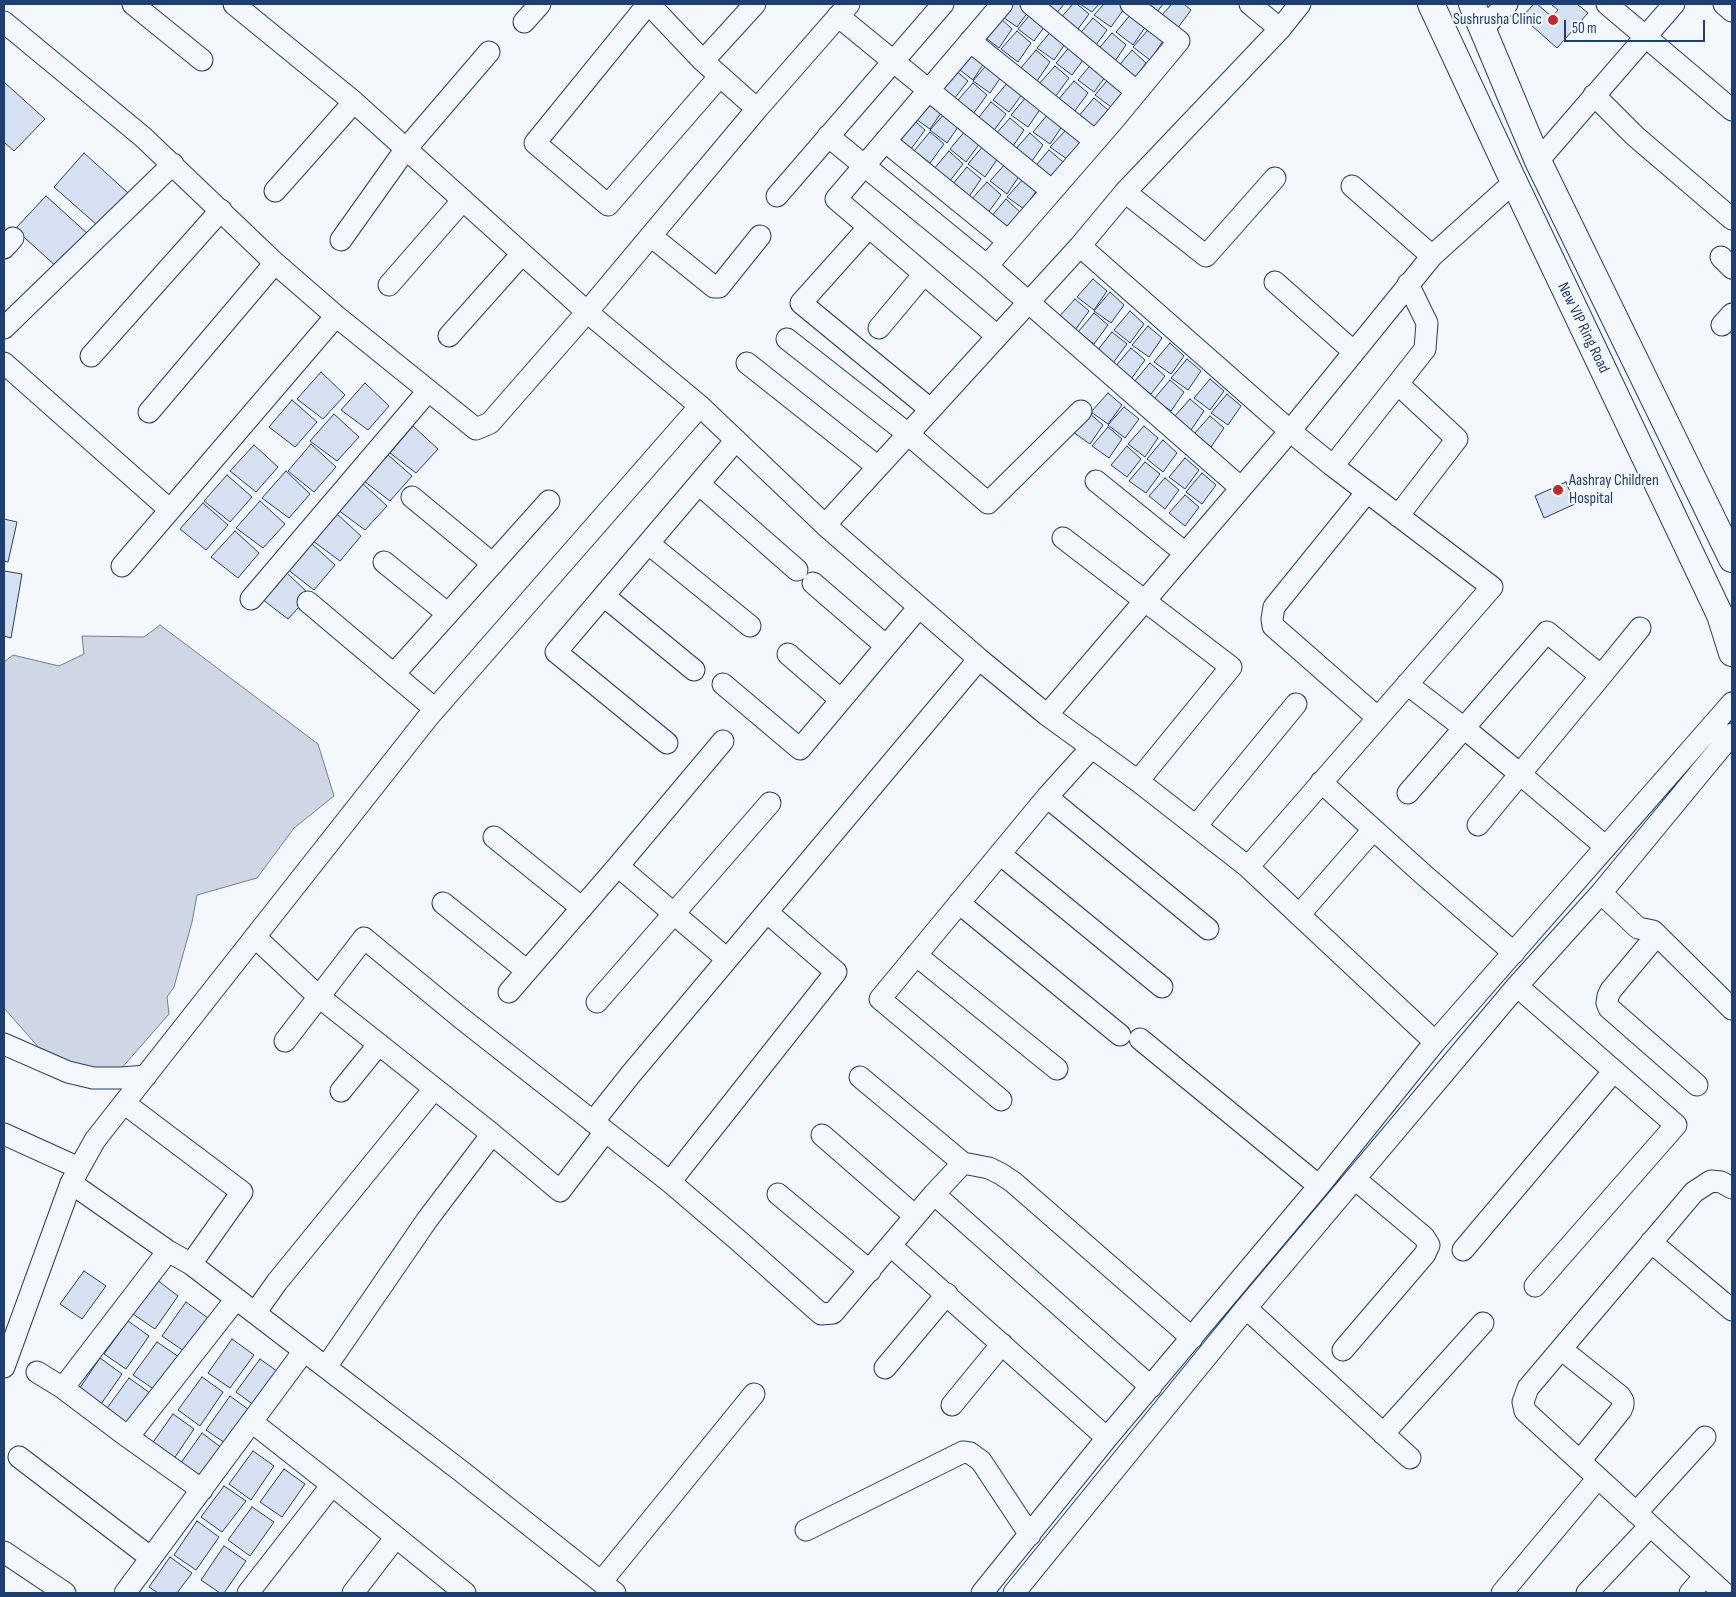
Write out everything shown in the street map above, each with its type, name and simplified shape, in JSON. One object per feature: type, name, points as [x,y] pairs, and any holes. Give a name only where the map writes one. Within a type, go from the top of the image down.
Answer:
[{"type":"main road","name":"New VIP Ring Road","points":[[1432,4],[1514,182],[1720,615],[1732,653]]},
{"type":"main road","name":"New VIP Ring Road","points":[[1472,4],[1538,161],[1729,540]]},
{"type":"street","points":[[134,4],[202,60]]},
{"type":"street","points":[[234,4],[354,102],[405,150],[587,312],[700,406],[825,525],[979,659],[1047,714],[1138,781],[1248,867],[1435,1042]]},
{"type":"street","points":[[524,22],[540,4]]},
{"type":"street","points":[[720,76],[608,205],[535,143],[648,4],[703,61],[720,76],[757,109]]},
{"type":"street","points":[[703,61],[755,4]]},
{"type":"street","points":[[777,196],[943,4]]},
{"type":"street","points":[[997,336],[836,199],[1002,4]]},
{"type":"street","points":[[1031,4],[1137,92]]},
{"type":"street","points":[[986,266],[1179,41],[1130,4]]},
{"type":"street","points":[[1250,4],[1280,29]]},
{"type":"street","points":[[825,525],[1080,246],[1125,192],[1280,29],[1300,4]]},
{"type":"street","points":[[1482,29],[1507,4]]},
{"type":"street","points":[[1607,4],[1732,110]]},
{"type":"street","points":[[1538,161],[1674,4]]},
{"type":"street","points":[[1724,4],[1732,11]]},
{"type":"street","points":[[4,22],[143,137],[275,263],[336,316],[476,429],[490,423],[587,312],[757,109],[843,10],[894,61],[1052,190]]},
{"type":"street","points":[[970,41],[1095,140]]},
{"type":"street","points":[[341,240],[405,150],[489,52]]},
{"type":"street","points":[[1594,95],[1635,136],[1732,219]]},
{"type":"street","points":[[275,191],[354,102]]},
{"type":"street","points":[[828,136],[986,266],[1241,488]]},
{"type":"street","points":[[885,141],[1008,240]]},
{"type":"street","points":[[4,328],[172,164]]},
{"type":"street","points":[[1125,192],[1206,256],[1276,178]]},
{"type":"street","points":[[1047,714],[1290,431],[1432,256],[1514,182]]},
{"type":"street","points":[[1352,186],[1432,256]]},
{"type":"street","points":[[389,285],[463,200]]},
{"type":"street","points":[[91,356],[221,210]]},
{"type":"street","points":[[869,227],[801,302],[930,409]]},
{"type":"street","points":[[651,236],[714,286],[719,287],[760,236]]},
{"type":"street","points":[[1080,246],[1290,431],[1492,587],[1248,867]]},
{"type":"street","points":[[449,336],[522,254]]},
{"type":"street","points":[[149,412],[275,263]]},
{"type":"street","points":[[879,328],[924,274]]},
{"type":"street","points":[[1275,282],[1354,352]]},
{"type":"street","points":[[1333,466],[1425,349],[1427,323],[1408,284]]},
{"type":"street","points":[[122,566],[336,316]]},
{"type":"street","points":[[787,339],[908,434],[988,503],[1082,411]]},
{"type":"street","points":[[4,363],[170,510]]},
{"type":"street","points":[[747,363],[878,467]]},
{"type":"street","points":[[1398,384],[1457,439],[1398,516]]},
{"type":"street","points":[[251,599],[428,391]]},
{"type":"street","points":[[4,1367],[75,1176],[95,1140],[435,709],[700,406]]},
{"type":"street","points":[[667,743],[556,652],[736,440]]},
{"type":"street","points":[[1096,481],[1185,553]]},
{"type":"street","points":[[699,484],[886,646]]},
{"type":"street","points":[[1367,492],[1274,607],[1272,619],[1273,626],[1378,718]]},
{"type":"street","points":[[412,496],[493,564]]},
{"type":"street","points":[[394,674],[549,501]]},
{"type":"street","points":[[1063,538],[1231,667],[1138,781]]},
{"type":"street","points":[[649,544],[750,626]]},
{"type":"street","points":[[384,562],[448,614]]},
{"type":"street","points":[[604,596],[694,670]]},
{"type":"street","points":[[308,602],[435,709]]},
{"type":"street","points":[[723,684],[800,749],[919,607]]},
{"type":"street","points":[[1478,825],[1640,628]]},
{"type":"street","points":[[1408,793],[1547,632],[1600,676]]},
{"type":"street","points":[[788,654],[841,700]]},
{"type":"street","points":[[255,937],[318,996],[492,1134],[560,1191],[599,1127],[727,959],[768,913],[979,659]]},
{"type":"street","points":[[1407,684],[1464,728],[1606,847]]},
{"type":"street","points":[[982,1593],[1107,1438],[1152,1387],[1319,1186],[1435,1042],[1732,703]]},
{"type":"street","points":[[1196,826],[1296,704]]},
{"type":"street","points":[[1014,1593],[1246,1308],[1517,986],[1601,893],[1732,734]]},
{"type":"street","points":[[509,992],[723,741]]},
{"type":"street","points":[[1001,1100],[880,999],[1047,797],[1092,747]]},
{"type":"street","points":[[1322,782],[1373,830],[1514,952]]},
{"type":"street","points":[[1047,797],[1208,929]]},
{"type":"street","points":[[597,1002],[770,803]]},
{"type":"street","points":[[1299,915],[1373,830]]},
{"type":"street","points":[[494,837],[582,908]]},
{"type":"street","points":[[1000,854],[1162,987]]},
{"type":"street","points":[[618,866],[727,959]]},
{"type":"street","points":[[1601,893],[1638,928],[1653,931],[1732,1009]]},
{"type":"street","points":[[443,903],[527,972]]},
{"type":"street","points":[[959,903],[1319,1186]]},
{"type":"street","points":[[670,1182],[836,972],[768,913]]},
{"type":"street","points":[[1657,935],[1611,990],[1607,1003],[1610,1008],[1697,1085]]},
{"type":"street","points":[[285,1041],[364,938],[461,1018],[670,1182],[739,1240],[821,1314],[834,1313],[915,1216],[963,1163]]},
{"type":"street","points":[[916,955],[1057,1069]]},
{"type":"street","points":[[1517,986],[1676,1125],[1535,1286]]},
{"type":"street","points":[[4,1044],[68,1072],[93,1078],[146,1076]]},
{"type":"street","points":[[341,1092],[379,1044]]},
{"type":"street","points":[[1463,1250],[1614,1070]]},
{"type":"street","points":[[860,1077],[963,1163],[989,1168],[1012,1182],[1192,1338]]},
{"type":"street","points":[[255,1313],[434,1089]]},
{"type":"street","points":[[124,1103],[242,1192],[191,1264]]},
{"type":"street","points":[[4,1134],[75,1176],[168,1252],[191,1264],[461,1470],[608,1588],[754,1394]]},
{"type":"street","points":[[326,1367],[427,1220],[492,1134]]},
{"type":"street","points":[[822,1135],[915,1216]]},
{"type":"street","points":[[1343,1350],[1425,1254],[1429,1245],[1424,1237],[1355,1179]]},
{"type":"street","points":[[1724,1593],[1525,1411],[1523,1402],[1528,1388],[1694,1192],[1711,1182],[1721,1182],[1732,1188]]},
{"type":"street","points":[[778,1194],[870,1271]]},
{"type":"street","points":[[934,1194],[1152,1387]]},
{"type":"street","points":[[1651,1242],[1732,1310]]},
{"type":"street","points":[[891,1246],[1107,1438]]},
{"type":"street","points":[[64,1388],[168,1252]]},
{"type":"street","points":[[885,1368],[947,1294]]},
{"type":"street","points":[[128,1437],[236,1299]]},
{"type":"street","points":[[1246,1308],[1410,1458]]},
{"type":"street","points":[[1383,1434],[1483,1323]]},
{"type":"street","points":[[952,1405],[1002,1344]]},
{"type":"street","points":[[1561,1349],[1620,1396],[1623,1401],[1623,1406],[1580,1461]]},
{"type":"street","points":[[125,1593],[304,1350]]},
{"type":"street","points":[[37,1372],[64,1388],[202,1490]]},
{"type":"street","points":[[252,1422],[465,1593]]},
{"type":"street","points":[[1587,1593],[1704,1437]]},
{"type":"street","points":[[806,1530],[963,1452],[970,1453],[981,1461],[1030,1535]]},
{"type":"street","points":[[19,1457],[151,1558]]},
{"type":"street","points":[[1502,1593],[1598,1478]]},
{"type":"street","points":[[248,1593],[332,1485]]},
{"type":"street","points":[[353,1593],[396,1537]]},
{"type":"street","points":[[4,1552],[65,1593]]},
{"type":"street","points":[[1690,1593],[1705,1576]]},
{"type":"shaded area","points":[[160,625],[318,744],[334,796],[294,828],[257,878],[197,895],[192,922],[174,987],[167,997],[169,1014],[119,1071],[93,1074],[41,1050],[4,1008],[4,662],[13,655],[59,666],[84,654],[82,636],[144,637]]},
{"type":"building","points":[[1010,4],[1025,4],[1031,8],[1017,27],[1000,15]]},
{"type":"building","points":[[1043,4],[1064,4],[1056,14]]},
{"type":"building","points":[[1073,4],[1077,4],[1089,14],[1075,33],[1058,21]]},
{"type":"building","points":[[1080,4],[1099,4],[1092,12]]},
{"type":"building","points":[[1104,4],[1119,4],[1124,9],[1111,27],[1094,15]]},
{"type":"building","points":[[1147,4],[1163,4],[1157,12]]},
{"type":"building","points":[[1172,4],[1184,4],[1191,10],[1177,29],[1161,16]]},
{"type":"building","points":[[1534,4],[1537,4],[1552,17],[1558,10],[1551,4],[1577,4],[1588,13],[1557,48],[1522,17]]},
{"type":"building","points":[[1034,10],[1048,22],[1034,41],[1018,29]]},
{"type":"building","points":[[1132,13],[1146,26],[1133,45],[1116,32]]},
{"type":"building","points":[[998,16],[1012,29],[999,48],[982,35]]},
{"type":"building","points":[[1093,18],[1107,30],[1093,49],[1077,37]]},
{"type":"building","points":[[1053,29],[1067,41],[1054,60],[1037,48]]},
{"type":"building","points":[[1149,29],[1163,41],[1150,60],[1133,47]]},
{"type":"building","points":[[1017,31],[1031,43],[1018,62],[1001,49]]},
{"type":"building","points":[[1112,33],[1126,45],[1113,64],[1096,52]]},
{"type":"building","points":[[1072,44],[1086,56],[1072,75],[1056,63]]},
{"type":"building","points":[[972,48],[986,60],[973,80],[956,67]]},
{"type":"building","points":[[1036,50],[1050,62],[1037,81],[1020,69]]},
{"type":"building","points":[[1132,50],[1146,63],[1133,81],[1116,69]]},
{"type":"building","points":[[1094,61],[1108,73],[1094,92],[1078,80]]},
{"type":"building","points":[[989,62],[1003,74],[990,93],[973,81]]},
{"type":"building","points":[[1055,66],[1069,78],[1055,97],[1038,85]]},
{"type":"building","points":[[954,69],[968,81],[954,99],[938,87]]},
{"type":"building","points":[[1111,76],[1125,89],[1111,107],[1095,95]]},
{"type":"building","points":[[1009,81],[1023,93],[1009,112],[993,100]]},
{"type":"building","points":[[1074,81],[1088,93],[1074,112],[1058,100]]},
{"type":"building","points":[[4,82],[45,119],[14,151],[4,142]]},
{"type":"building","points":[[973,83],[987,95],[973,114],[957,101]]},
{"type":"building","points":[[1027,96],[1041,108],[1028,127],[1011,115]]},
{"type":"building","points":[[929,98],[943,110],[930,129],[913,117]]},
{"type":"building","points":[[1094,98],[1108,110],[1094,129],[1078,117]]},
{"type":"building","points":[[991,102],[1006,114],[992,133],[976,121]]},
{"type":"building","points":[[946,112],[960,124],[947,143],[930,130]]},
{"type":"building","points":[[1049,113],[1063,125],[1050,144],[1033,132]]},
{"type":"building","points":[[911,118],[925,130],[911,149],[895,137]]},
{"type":"building","points":[[1010,118],[1024,130],[1011,149],[994,136]]},
{"type":"building","points":[[1067,129],[1081,141],[1067,159],[1050,147]]},
{"type":"building","points":[[966,130],[980,143],[966,162],[950,149]]},
{"type":"building","points":[[930,132],[944,144],[930,163],[914,151]]},
{"type":"building","points":[[1030,133],[1043,145],[1030,164],[1013,152]]},
{"type":"building","points":[[984,145],[998,158],[985,177],[968,164]]},
{"type":"building","points":[[1049,150],[1063,162],[1050,181],[1033,169]]},
{"type":"building","points":[[949,151],[963,164],[949,182],[933,170]]},
{"type":"building","points":[[84,153],[128,193],[97,225],[54,187]]},
{"type":"building","points":[[1006,163],[1020,175],[1007,194],[990,181]]},
{"type":"building","points":[[967,167],[981,179],[968,198],[951,186]]},
{"type":"building","points":[[1024,178],[1037,190],[1024,209],[1007,197]]},
{"type":"building","points":[[987,182],[1001,195],[987,214],[970,201]]},
{"type":"building","points":[[46,196],[89,235],[58,268],[15,229]]},
{"type":"building","points":[[1006,199],[1020,212],[1007,231],[990,218]]},
{"type":"building","points":[[1093,279],[1107,291],[1094,310],[1077,297]]},
{"type":"building","points":[[1110,292],[1124,305],[1111,323],[1094,311]]},
{"type":"building","points":[[1075,299],[1089,311],[1075,330],[1058,318]]},
{"type":"building","points":[[1130,311],[1144,324],[1130,343],[1114,330]]},
{"type":"building","points":[[1094,313],[1108,325],[1094,344],[1078,332]]},
{"type":"building","points":[[1148,326],[1162,338],[1149,357],[1132,345]]},
{"type":"building","points":[[1112,332],[1127,344],[1113,363],[1097,351]]},
{"type":"building","points":[[1170,343],[1184,356],[1171,374],[1154,362]]},
{"type":"building","points":[[1131,348],[1145,360],[1131,379],[1115,367]]},
{"type":"building","points":[[1187,359],[1201,371],[1188,390],[1171,378]]},
{"type":"building","points":[[1150,363],[1165,376],[1151,394],[1134,382]]},
{"type":"building","points":[[321,372],[345,395],[323,419],[297,399]]},
{"type":"building","points":[[1210,379],[1224,391],[1210,410],[1194,398]]},
{"type":"building","points":[[1170,380],[1184,392],[1171,411],[1154,399]]},
{"type":"building","points":[[365,383],[389,406],[368,430],[341,410]]},
{"type":"building","points":[[1108,393],[1122,405],[1108,424],[1091,412]]},
{"type":"building","points":[[1227,394],[1241,406],[1228,425],[1211,413]]},
{"type":"building","points":[[1190,399],[1204,411],[1191,430],[1174,417]]},
{"type":"building","points":[[292,400],[317,422],[295,447],[269,427]]},
{"type":"building","points":[[1124,407],[1139,419],[1125,438],[1108,425]]},
{"type":"building","points":[[1089,413],[1103,425],[1090,444],[1073,432]]},
{"type":"building","points":[[334,414],[359,437],[337,461],[310,441]]},
{"type":"building","points":[[1210,416],[1224,428],[1211,447],[1194,434]]},
{"type":"building","points":[[413,426],[438,449],[416,473],[390,453]]},
{"type":"building","points":[[1144,426],[1158,438],[1145,457],[1128,444]]},
{"type":"building","points":[[1108,427],[1122,439],[1109,458],[1092,446]]},
{"type":"building","points":[[1163,440],[1177,453],[1163,472],[1147,459]]},
{"type":"building","points":[[311,444],[336,467],[314,492],[288,471]]},
{"type":"building","points":[[254,445],[278,467],[256,492],[230,471]]},
{"type":"building","points":[[1127,446],[1141,459],[1127,477],[1111,465]]},
{"type":"building","points":[[387,454],[412,476],[390,501],[364,481]]},
{"type":"building","points":[[1185,458],[1199,470],[1185,489],[1169,477]]},
{"type":"building","points":[[1145,462],[1160,474],[1146,493],[1129,481]]},
{"type":"building","points":[[286,471],[310,494],[289,518],[262,498]]},
{"type":"building","points":[[1202,473],[1216,485],[1202,504],[1186,492]]},
{"type":"building","points":[[227,475],[252,497],[230,522],[204,501]]},
{"type":"building","points":[[1165,478],[1179,490],[1165,509],[1149,496]]},
{"type":"building","points":[[1566,482],[1575,504],[1544,518],[1535,496]]},
{"type":"building","points":[[362,483],[387,506],[365,530],[338,510]]},
{"type":"building","points":[[1185,495],[1199,507],[1185,526],[1169,513]]},
{"type":"building","points":[[260,501],[285,524],[263,548],[236,528]]},
{"type":"building","points":[[203,503],[228,525],[206,550],[180,529]]},
{"type":"building","points":[[337,514],[361,536],[340,561],[313,541]]},
{"type":"building","points":[[4,519],[17,522],[8,562],[4,561]]},
{"type":"building","points":[[235,531],[259,553],[238,578],[211,557]]},
{"type":"building","points":[[311,543],[335,565],[314,590],[287,569]]},
{"type":"building","points":[[4,571],[22,574],[11,638],[4,636]]},
{"type":"building","points":[[286,572],[310,595],[288,619],[262,599]]},
{"type":"building","points":[[84,1271],[106,1286],[82,1319],[60,1304]]},
{"type":"building","points":[[157,1280],[178,1296],[155,1329],[133,1314]]},
{"type":"building","points":[[186,1302],[208,1318],[184,1351],[162,1336]]},
{"type":"building","points":[[128,1321],[149,1336],[126,1369],[104,1354]]},
{"type":"building","points":[[232,1339],[254,1355],[230,1388],[208,1373]]},
{"type":"building","points":[[157,1342],[179,1357],[155,1390],[133,1375]]},
{"type":"building","points":[[100,1358],[122,1374],[99,1407],[77,1392]]},
{"type":"building","points":[[260,1359],[281,1374],[258,1408],[236,1392]]},
{"type":"building","points":[[202,1377],[223,1392],[200,1426],[178,1410]]},
{"type":"building","points":[[129,1378],[150,1393],[127,1426],[105,1411]]},
{"type":"building","points":[[230,1396],[252,1412],[228,1445],[206,1430]]},
{"type":"building","points":[[173,1414],[194,1429],[171,1463],[149,1448]]},
{"type":"building","points":[[202,1433],[223,1449],[200,1482],[178,1467]]},
{"type":"building","points":[[253,1451],[274,1466],[251,1500],[229,1484]]},
{"type":"building","points":[[284,1469],[305,1484],[282,1517],[260,1502]]},
{"type":"building","points":[[224,1486],[246,1501],[222,1532],[201,1517]]},
{"type":"building","points":[[252,1507],[274,1522],[250,1556],[228,1540]]},
{"type":"building","points":[[197,1521],[219,1537],[196,1570],[174,1555]]},
{"type":"building","points":[[224,1546],[246,1561],[224,1593],[220,1593],[201,1580]]},
{"type":"building","points":[[170,1557],[192,1573],[177,1593],[158,1593],[149,1587]]},
{"type":"place","name":"Sushrusha Clinic","points":[[1553,20]]},
{"type":"place","name":"Aashray Children Hospital","points":[[1558,490]]}]
